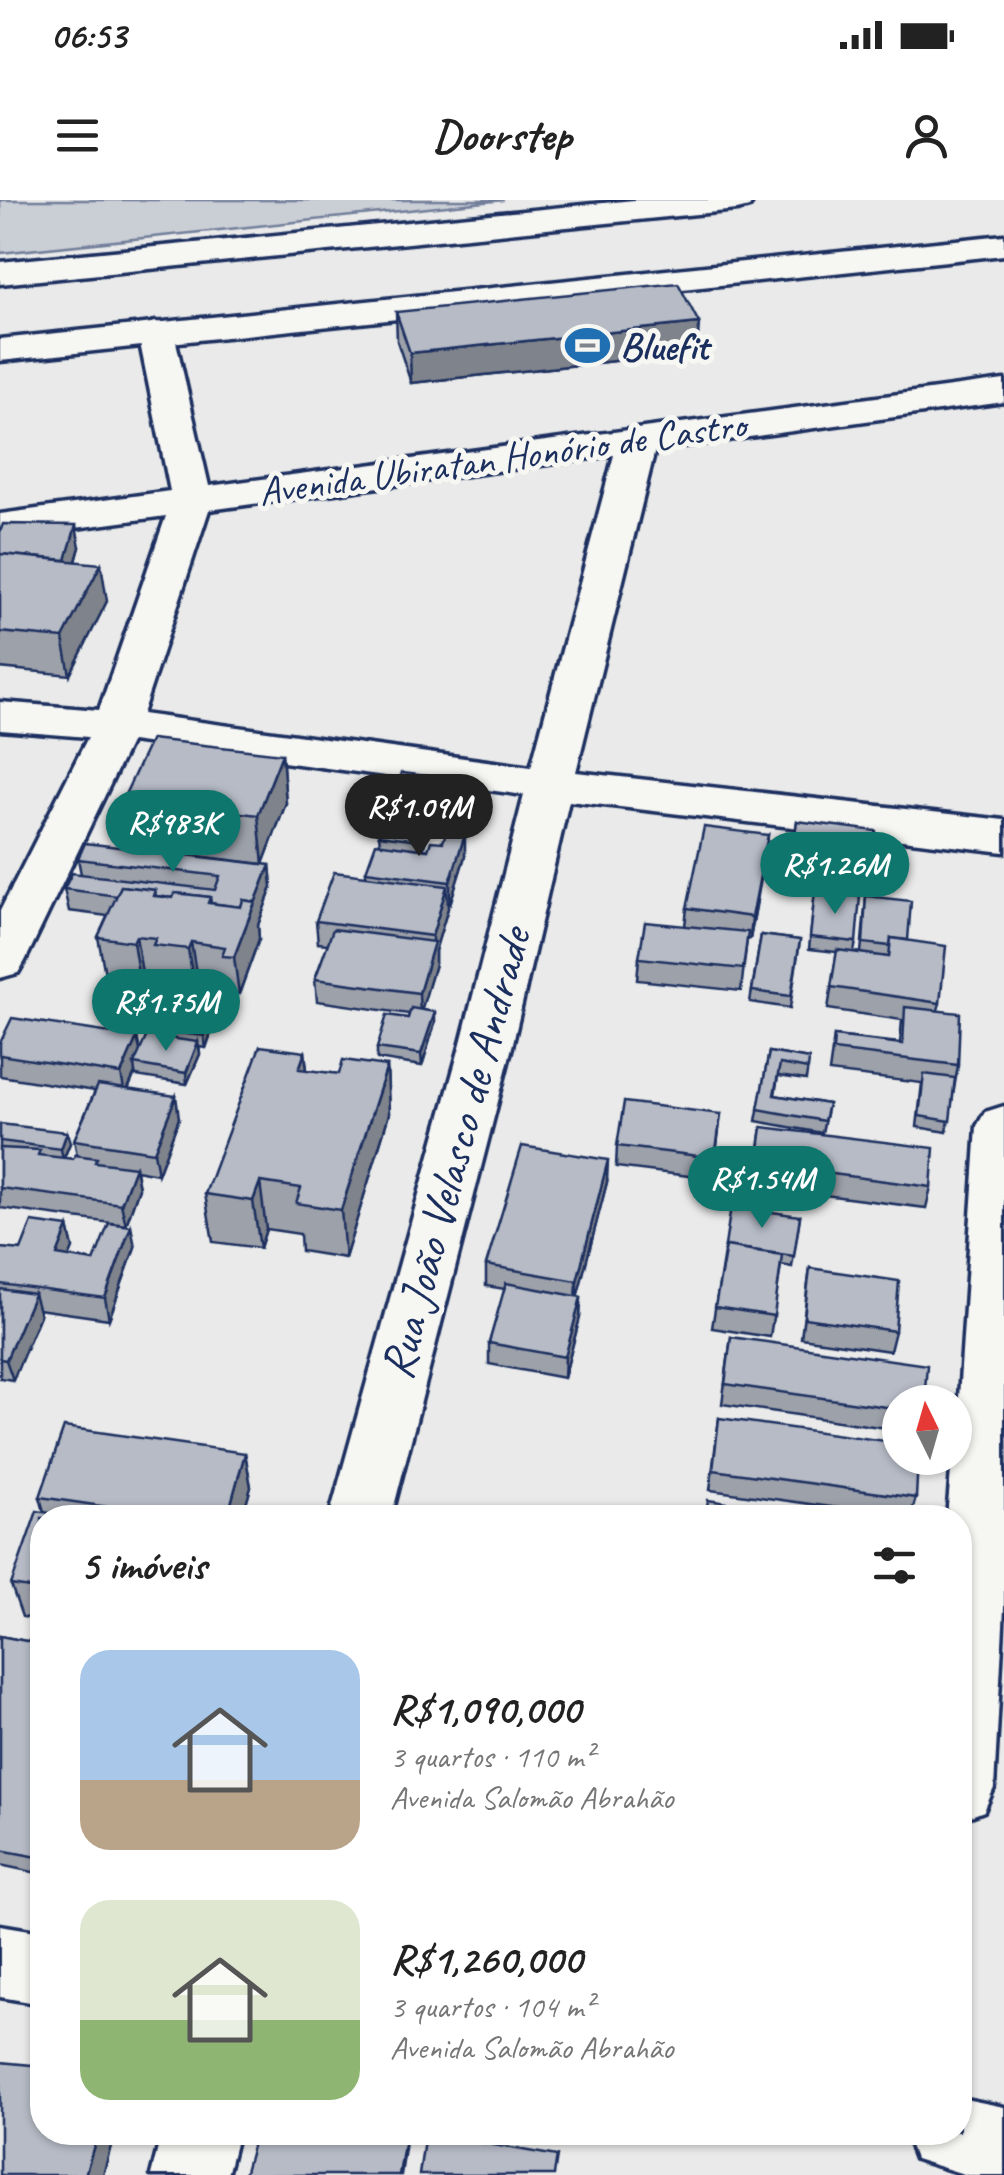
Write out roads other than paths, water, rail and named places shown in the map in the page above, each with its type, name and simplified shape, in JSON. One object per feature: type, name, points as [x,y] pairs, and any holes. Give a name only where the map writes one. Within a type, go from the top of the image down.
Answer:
[{"type":"street","points":[[0,273],[737,200]]},
{"type":"street","points":[[0,350],[1004,245]]},
{"type":"street","points":[[0,960],[116,725],[192,500],[156,333]]},
{"type":"street","name":"Avenida Ubiratan Honório de Castro","points":[[0,526],[1004,391]]},
{"type":"street","name":"Rua João Velasco de Andrade","points":[[363,1505],[487,1043],[638,439]]},
{"type":"street","points":[[0,716],[116,725],[549,784],[1004,836]]},
{"type":"street","points":[[972,1607],[1004,1126]]},
{"type":"street","points":[[0,1960],[30,1966]]},
{"type":"street","points":[[972,2139],[1004,2145]]},
{"type":"street","points":[[189,2175],[197,2145]]},
{"type":"street","points":[[934,2175],[937,2145]]},
{"type":"place","name":"Bluefit","points":[[587,346]]}]
